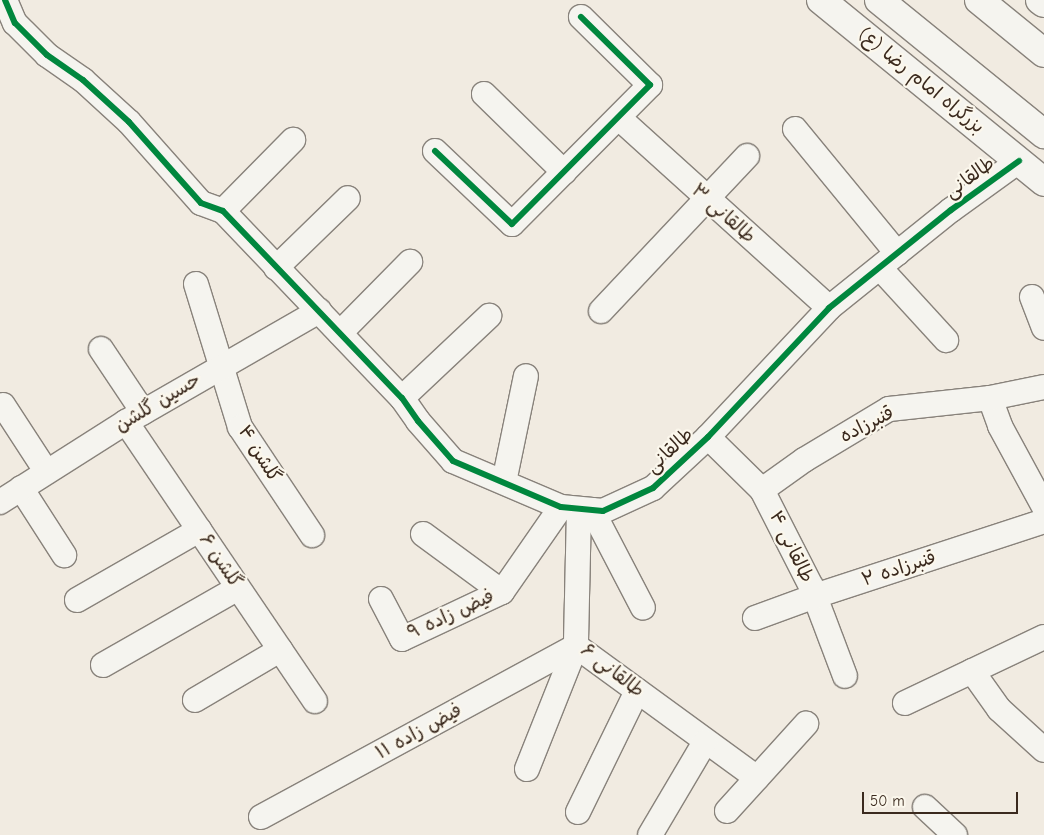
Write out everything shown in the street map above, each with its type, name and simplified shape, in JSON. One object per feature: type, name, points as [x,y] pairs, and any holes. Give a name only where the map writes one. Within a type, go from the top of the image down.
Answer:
[{"type":"main road","name":"بزرگراه امام رضا (ع)","points":[[821,0],[1044,182]]},
{"type":"main road","name":"بزرگراه امام رضا (ع)","points":[[879,0],[1044,134]]},
{"type":"main road","points":[[979,0],[1044,53]]},
{"type":"main road","points":[[1040,0],[1044,3]]},
{"type":"street","points":[[5,0],[15,23],[47,55],[83,80],[129,122],[201,203],[223,210],[276,268],[402,398],[418,421],[453,461],[577,509],[643,608]]},
{"type":"street","points":[[435,151],[512,224],[650,85],[581,17]]},
{"type":"street","points":[[484,94],[564,172]]},
{"type":"street","name":"طالقانی ۳","points":[[618,118],[829,308]]},
{"type":"street","points":[[795,129],[946,340]]},
{"type":"street","points":[[223,210],[293,140]]},
{"type":"street","points":[[601,311],[708,200],[747,156]]},
{"type":"street","name":"طالقانی","points":[[577,509],[603,512],[654,488],[708,437],[829,308],[952,210],[1019,161]]},
{"type":"street","points":[[276,268],[348,198]]},
{"type":"street","points":[[340,333],[410,262]]},
{"type":"street","name":"گلشن ۴","points":[[196,284],[240,427],[312,535]]},
{"type":"street","points":[[1032,297],[1044,328]]},
{"type":"street","name":"حسین گلشن","points":[[0,502],[46,471],[134,417],[319,311]]},
{"type":"street","points":[[402,398],[489,316]]},
{"type":"street","name":"گلشن ۶","points":[[102,349],[134,417],[199,530],[315,701]]},
{"type":"street","points":[[504,482],[526,376]]},
{"type":"street","name":"قنبرزاده","points":[[762,490],[804,460],[889,408],[990,398],[1044,387]]},
{"type":"street","points":[[990,398],[1000,426],[1044,507]]},
{"type":"street","points":[[3,405],[46,471]]},
{"type":"street","name":"طالقانی ۴","points":[[708,437],[762,490],[815,596],[845,676]]},
{"type":"street","points":[[21,488],[64,555]]},
{"type":"street","name":"فیض زاده ۹","points":[[381,599],[402,639],[502,592],[577,509]]},
{"type":"street","name":"طالقانی ۶","points":[[577,509],[576,646],[704,742],[757,778]]},
{"type":"street","name":"قنبرزاده ۲","points":[[755,618],[815,596],[1044,521]]},
{"type":"street","points":[[77,600],[199,530]]},
{"type":"street","points":[[423,534],[502,592]]},
{"type":"street","points":[[103,665],[238,588]]},
{"type":"street","points":[[905,703],[1044,637]]},
{"type":"street","points":[[527,769],[576,646]]},
{"type":"street","name":"فیض زاده ۱۱","points":[[261,817],[576,646]]},
{"type":"street","points":[[195,700],[280,650]]},
{"type":"street","points":[[972,672],[999,709],[1044,750]]},
{"type":"street","points":[[578,812],[637,691]]},
{"type":"street","points":[[727,811],[806,724]]},
{"type":"street","points":[[650,835],[704,742]]},
{"type":"street","points":[[925,807],[955,835]]},
{"type":"cycle path","points":[[5,0],[15,23],[47,55],[83,80],[129,122],[201,203],[223,211],[402,398],[418,421],[453,461],[561,507],[603,511],[653,488],[708,437],[829,308],[951,210],[1019,161]]},
{"type":"cycle path","points":[[435,151],[512,224],[650,85],[581,17]]}]
